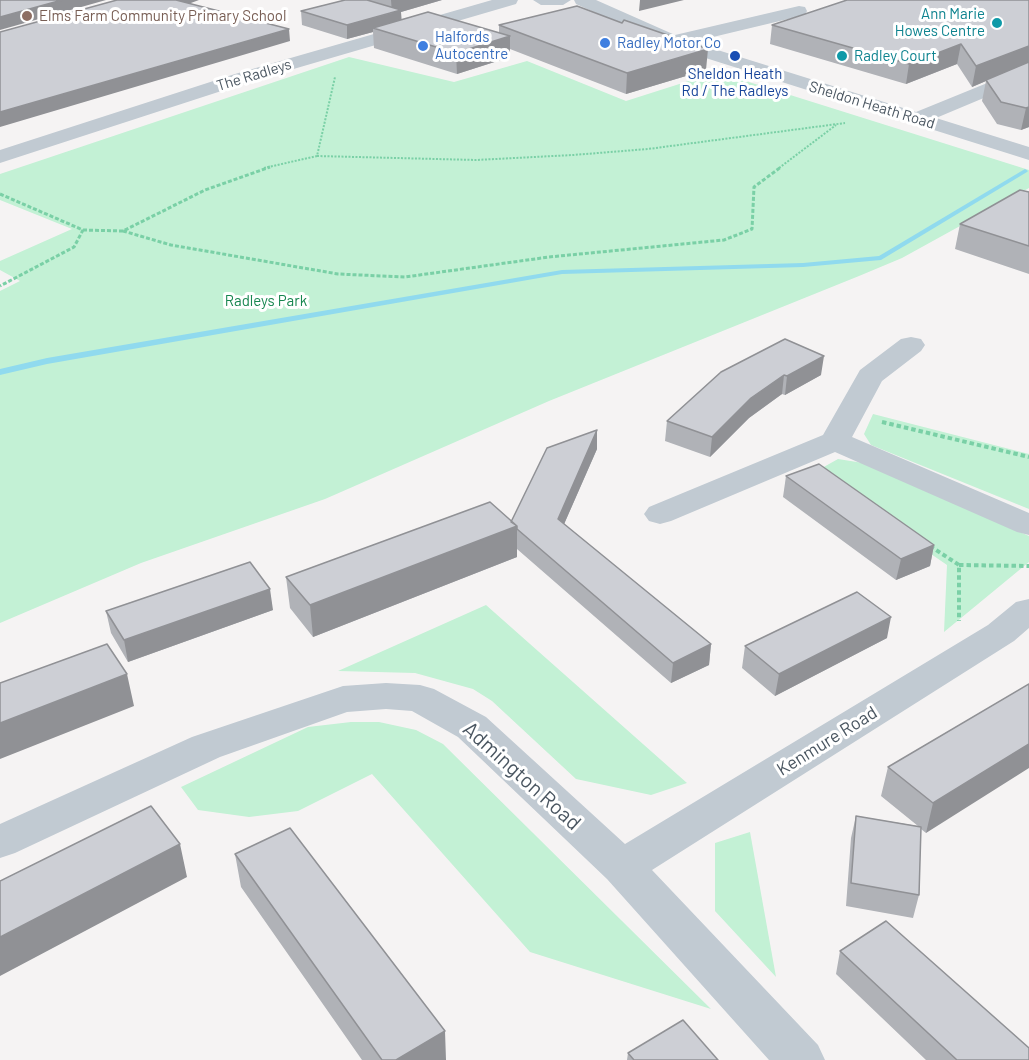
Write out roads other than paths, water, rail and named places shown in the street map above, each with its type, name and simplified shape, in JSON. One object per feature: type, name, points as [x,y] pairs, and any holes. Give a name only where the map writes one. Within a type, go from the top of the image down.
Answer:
[{"type":"street","points":[[416,28],[412,22],[418,17],[473,0]]},
{"type":"street","name":"The Radleys","points":[[0,157],[243,78],[510,0]]},
{"type":"street","points":[[541,0],[563,0]]},
{"type":"street","name":"Sheldon Heath Road","points":[[582,0],[674,41],[1029,154]]},
{"type":"street","points":[[614,0],[613,2],[655,20],[635,25]]},
{"type":"street","points":[[674,41],[799,11]]},
{"type":"street","points":[[916,119],[1029,72]]},
{"type":"street","points":[[660,514],[835,441],[870,376],[911,345]]},
{"type":"street","points":[[835,441],[1029,525]]},
{"type":"street","name":"Kenmure Road","points":[[622,867],[1001,633],[1029,610]]},
{"type":"street","name":"Admington Road","points":[[0,842],[206,747],[343,699],[386,696],[420,698],[472,727],[622,867],[800,1060]]},
{"type":"waterway","points":[[0,372],[47,361],[562,272],[803,265],[881,258],[1025,171]]},
{"type":"place","name":"Elms Farm Community Primary School","points":[[27,16]]},
{"type":"place","name":"Ann Marie Howes Centre","points":[[997,23]]},
{"type":"place","name":"Radley Motor Co","points":[[605,43]]},
{"type":"place","name":"Halfords Autocentre","points":[[423,46]]},
{"type":"place","name":"Sheldon Heath Rd / The Radleys","points":[[735,56]]},
{"type":"place","name":"Radley Court","points":[[842,56]]},
{"type":"park label","name":"Radleys Park","points":[[266,301]]}]
